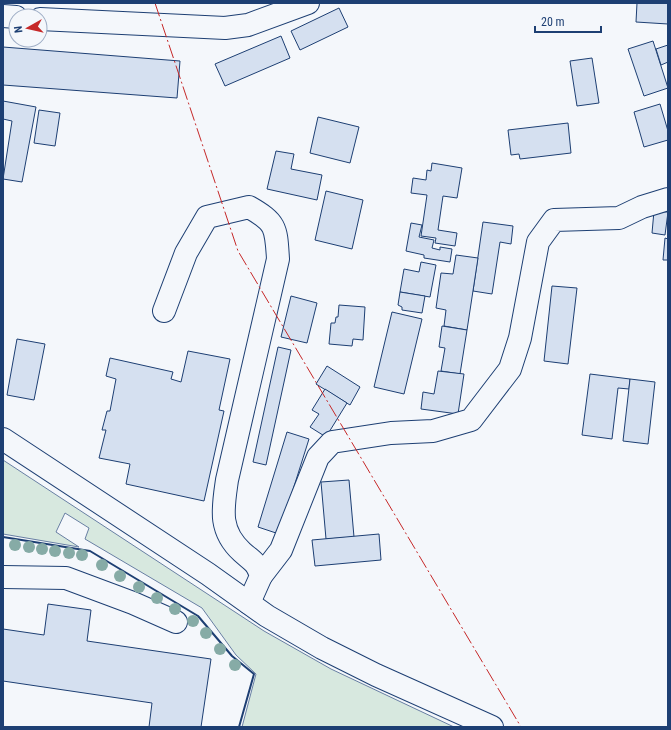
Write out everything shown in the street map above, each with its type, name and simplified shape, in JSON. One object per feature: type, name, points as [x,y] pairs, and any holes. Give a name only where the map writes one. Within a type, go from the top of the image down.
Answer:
[{"type":"street","points":[[48,18],[225,28],[248,25],[308,3]]},
{"type":"street","points":[[249,603],[261,576],[281,550],[318,457],[332,442],[391,433],[433,431],[471,420],[510,369],[520,338],[538,242],[554,220],[619,218],[642,207],[668,199]]},
{"type":"street","points":[[164,311],[186,253],[207,217],[249,207],[267,217],[276,233],[278,259],[227,480],[222,516],[229,536],[241,551],[257,564],[261,576]]},
{"type":"street","points":[[3,438],[267,616],[329,651],[376,675],[492,727]]},
{"type":"street","points":[[3,577],[66,578],[133,603],[176,622]]},
{"type":"shaded area","points":[[3,460],[264,631],[331,669],[454,727],[242,727],[256,674],[236,655],[202,608],[85,539],[89,528],[65,513],[56,532],[79,547],[3,534]]},
{"type":"building","points":[[637,3],[668,3],[668,24],[636,22]]},
{"type":"building","points":[[339,8],[348,27],[300,50],[291,31]]},
{"type":"building","points":[[281,36],[290,58],[225,86],[215,64]]},
{"type":"building","points":[[653,41],[668,88],[644,96],[628,49]]},
{"type":"building","points":[[668,45],[668,62],[661,65],[656,49]]},
{"type":"building","points":[[3,47],[180,61],[177,98],[3,85]]},
{"type":"building","points":[[592,58],[599,103],[577,106],[570,61]]},
{"type":"building","points":[[3,101],[36,107],[22,182],[3,179],[12,121],[3,119]]},
{"type":"building","points":[[660,104],[668,131],[668,140],[644,147],[634,112]]},
{"type":"building","points":[[39,110],[60,113],[55,146],[34,143]]},
{"type":"building","points":[[318,117],[359,127],[350,163],[310,153]]},
{"type":"building","points":[[568,123],[571,153],[520,159],[519,154],[511,155],[508,130]]},
{"type":"building","points":[[276,151],[294,154],[291,169],[322,175],[317,200],[267,189]]},
{"type":"building","points":[[432,163],[462,168],[457,198],[443,196],[438,230],[457,233],[455,246],[435,243],[436,238],[421,236],[427,195],[411,193],[413,178],[426,180],[427,170],[431,171]]},
{"type":"building","points":[[326,191],[363,200],[352,249],[315,240]]},
{"type":"building","points":[[654,211],[668,212],[665,235],[652,233]]},
{"type":"building","points":[[483,222],[513,226],[511,244],[500,242],[492,294],[473,291]]},
{"type":"building","points":[[411,223],[422,225],[419,237],[434,240],[432,248],[440,250],[440,247],[452,249],[450,262],[424,258],[424,255],[406,251]]},
{"type":"building","points":[[665,238],[668,239],[668,260],[663,260]]},
{"type":"building","points":[[456,255],[478,258],[467,330],[444,326],[446,310],[436,308],[441,273],[453,274]]},
{"type":"building","points":[[421,262],[436,265],[430,297],[400,292],[404,269],[419,272]]},
{"type":"building","points":[[552,286],[577,288],[568,364],[544,361]]},
{"type":"building","points":[[400,292],[425,296],[422,313],[402,310],[402,307],[398,305]]},
{"type":"building","points":[[291,296],[317,303],[307,343],[281,337]]},
{"type":"building","points":[[339,305],[365,307],[363,340],[353,339],[352,346],[329,344],[331,323],[335,323],[336,317],[338,317]]},
{"type":"building","points":[[392,312],[422,319],[404,394],[374,387]]},
{"type":"building","points":[[442,326],[467,330],[460,374],[441,371],[445,348],[439,347]]},
{"type":"building","points":[[17,339],[45,344],[34,400],[7,395]]},
{"type":"building","points":[[278,347],[291,350],[266,465],[253,462]]},
{"type":"building","points":[[188,351],[230,359],[219,410],[224,411],[204,501],[126,484],[130,464],[99,458],[106,430],[102,430],[107,411],[110,411],[116,379],[106,376],[110,358],[173,372],[171,379],[181,382]]},
{"type":"building","points":[[327,366],[360,387],[350,405],[316,384]]},
{"type":"building","points":[[438,371],[464,374],[458,414],[421,409],[423,392],[434,394]]},
{"type":"building","points":[[590,374],[630,379],[629,389],[618,388],[612,439],[582,435]]},
{"type":"building","points":[[630,379],[655,382],[648,444],[623,441]]},
{"type":"building","points":[[325,389],[347,403],[326,437],[310,427],[319,414],[312,410]]},
{"type":"building","points":[[287,432],[309,439],[279,534],[258,527]]},
{"type":"building","points":[[349,480],[354,537],[326,539],[321,482]]},
{"type":"building","points":[[379,534],[381,560],[315,566],[312,540]]},
{"type":"building","points":[[48,604],[91,610],[87,641],[211,659],[201,727],[149,727],[152,703],[3,681],[3,629],[44,635]]},
{"type":"wall","points":[[3,537],[90,551],[198,616],[232,656],[254,674],[239,727]]},
{"type":"power","points":[[155,3],[238,251],[521,727]]}]
